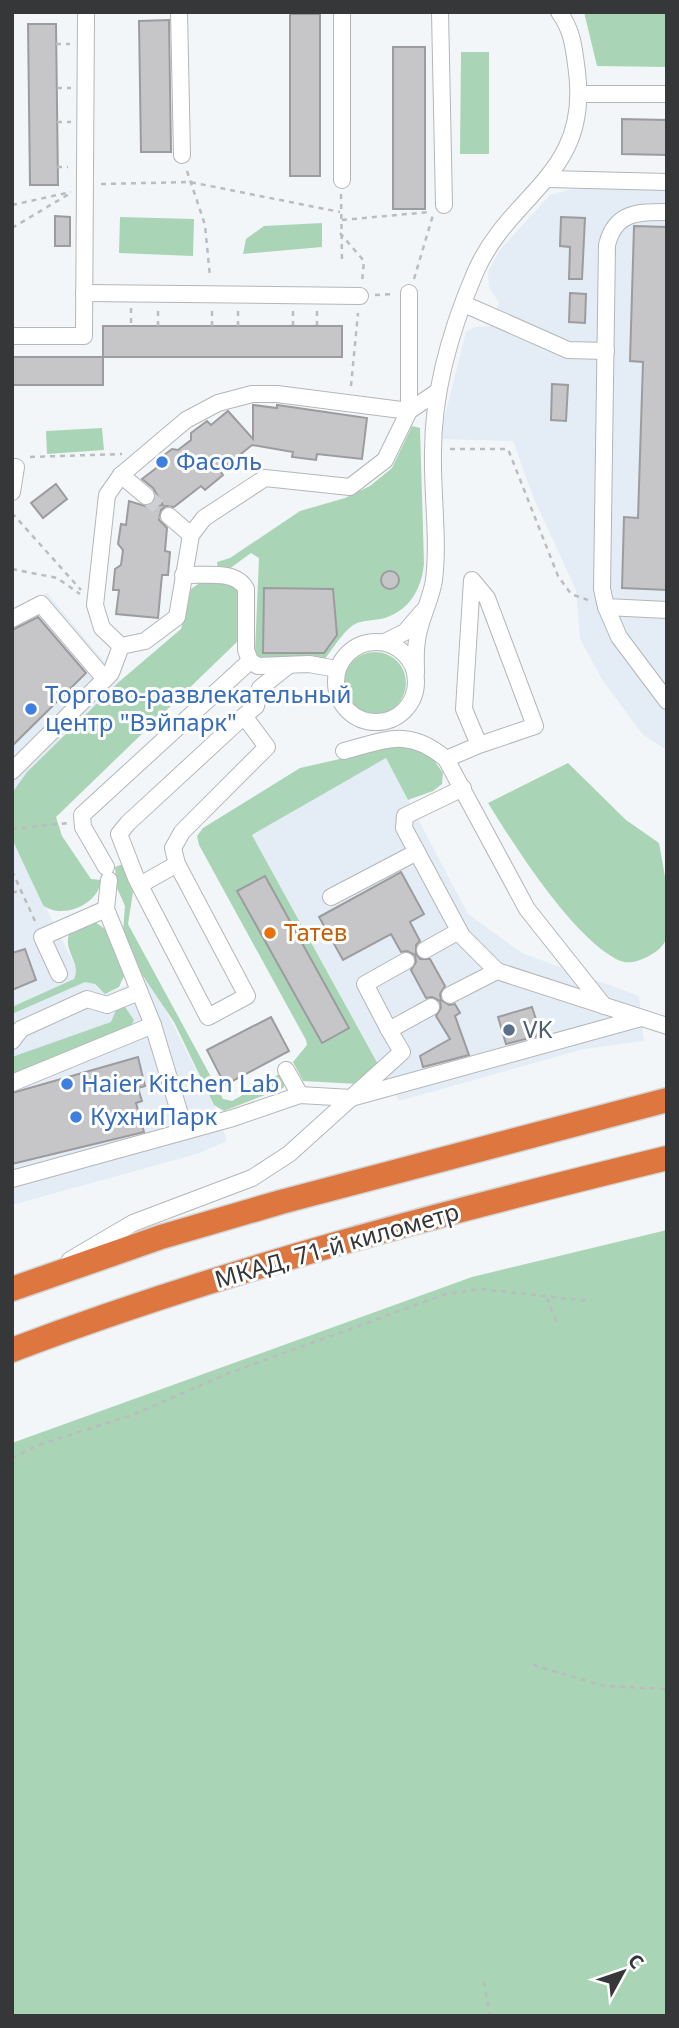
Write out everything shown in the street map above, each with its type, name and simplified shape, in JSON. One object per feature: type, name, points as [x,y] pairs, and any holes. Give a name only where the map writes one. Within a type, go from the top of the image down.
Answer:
[{"type":"highway","points":[[22,1286],[161,1237],[281,1202],[667,1100]]},
{"type":"highway","name":"МКАД, 71-й километр","points":[[12,1350],[178,1292],[300,1255],[667,1158]]},
{"type":"street","points":[[12,337],[84,336],[86,12]]},
{"type":"street","points":[[179,12],[182,155]]},
{"type":"street","points":[[342,12],[342,180]]},
{"type":"street","points":[[440,12],[444,205]]},
{"type":"street","points":[[446,12],[455,12]]},
{"type":"street","points":[[416,673],[410,658],[399,647],[385,642],[366,642],[352,649],[338,669],[337,692],[343,705],[353,715],[369,722],[385,722],[400,715],[411,704],[417,689],[416,640],[434,579],[433,449],[437,392],[464,304],[489,246],[506,222],[548,179],[566,153],[580,94],[572,34],[559,12]]},
{"type":"street","points":[[580,94],[667,94]]},
{"type":"street","points":[[548,179],[667,182]]},
{"type":"street","points":[[667,212],[631,213],[618,220],[610,231],[607,245],[602,589],[606,607],[619,637],[667,701]]},
{"type":"street","points":[[84,293],[360,296]]},
{"type":"street","points":[[121,646],[145,641],[177,617],[191,535],[204,518],[265,478],[350,487],[385,460],[409,411],[409,293]]},
{"type":"street","points":[[464,304],[568,350],[606,351]]},
{"type":"street","points":[[121,646],[102,628],[95,605],[107,495],[121,475],[186,420],[218,403],[252,394],[409,411],[437,392]]},
{"type":"street","points":[[12,492],[14,467]]},
{"type":"street","points":[[121,475],[146,496]]},
{"type":"street","points":[[169,516],[191,535]]},
{"type":"street","points":[[183,575],[232,576],[243,583],[246,589],[246,650],[250,661],[258,666],[309,664],[338,669]]},
{"type":"street","points":[[446,759],[535,726],[487,598],[472,580],[464,709],[479,745]]},
{"type":"street","points":[[12,619],[41,604],[105,679]]},
{"type":"street","points":[[385,642],[405,632],[427,606]]},
{"type":"street","points":[[606,607],[667,610]]},
{"type":"street","points":[[12,771],[111,673],[121,646]]},
{"type":"street","points":[[185,1131],[153,1025],[106,909],[107,873],[81,822],[87,809],[250,661]]},
{"type":"street","points":[[244,716],[267,747],[182,832],[173,848],[177,864],[247,996],[208,1017],[140,885],[119,835],[128,823],[244,716],[256,706],[260,688],[270,677],[288,666]]},
{"type":"street","points":[[344,751],[396,737],[414,738],[431,746],[446,759],[527,909],[604,1006]]},
{"type":"street","points":[[463,788],[405,816],[404,828],[459,931],[497,971],[667,1026]]},
{"type":"street","points":[[331,897],[417,852]]},
{"type":"street","points":[[140,885],[177,864]]},
{"type":"street","points":[[60,974],[42,937],[106,909]]},
{"type":"street","points":[[425,950],[459,931]]},
{"type":"street","points":[[22,1286],[133,1223],[252,1178],[289,1154],[402,1052],[365,984],[406,961]]},
{"type":"street","points":[[450,995],[497,971]]},
{"type":"street","points":[[12,1041],[22,1029],[87,999],[107,1005],[139,992]]},
{"type":"street","points":[[389,1030],[431,1007]]},
{"type":"street","points":[[12,1179],[185,1131],[300,1095],[351,1098],[641,1018]]},
{"type":"street","points":[[12,1083],[153,1025]]},
{"type":"street","points":[[286,1070],[300,1095]]},
{"type":"path","points":[[182,155],[205,225],[212,294]]},
{"type":"path","points":[[342,180],[342,261]]},
{"type":"path","points":[[86,184],[190,182],[340,212]]},
{"type":"path","points":[[12,205],[74,191],[12,228]]},
{"type":"path","points":[[342,220],[434,212],[409,293],[360,296]]},
{"type":"path","points":[[340,233],[364,261],[349,404]]},
{"type":"path","points":[[433,449],[509,449],[558,576],[571,594],[606,607]]},
{"type":"path","points":[[14,467],[30,457],[148,452]]},
{"type":"path","points":[[12,513],[95,605]]},
{"type":"path","points":[[12,569],[57,578],[95,605]]},
{"type":"path","points":[[12,829],[81,822]]},
{"type":"path","points":[[12,871],[42,937]]},
{"type":"path","points":[[12,893],[21,890]]},
{"type":"path","points":[[12,1458],[38,1446],[135,1413],[229,1373],[446,1294],[483,1289],[589,1301]]},
{"type":"path","points":[[547,1298],[557,1324]]},
{"type":"path","points":[[533,1665],[605,1686],[667,1689]]},
{"type":"path","points":[[484,1982],[490,2016]]},
{"type":"shaded area","points":[[583,186],[667,188],[667,750],[643,735],[603,681],[580,639],[576,590],[534,499],[513,441],[439,439],[466,332],[475,327],[490,326],[499,303],[489,287],[488,272],[499,251],[550,195]]},
{"type":"shaded area","points":[[47,593],[120,681],[27,772],[12,793],[12,611]]},
{"type":"shaded area","points":[[386,758],[468,914],[522,953],[639,996],[644,1041],[584,1049],[399,1101],[252,835]]},
{"type":"shaded area","points":[[12,839],[75,966],[101,991],[109,993],[143,977],[162,1003],[214,1105],[227,1141],[200,1153],[12,1205]]},
{"type":"green space","points":[[584,12],[667,12],[667,67],[597,66]]},
{"type":"green space","points":[[461,52],[489,52],[489,154],[460,154]]},
{"type":"green space","points":[[120,217],[194,219],[193,256],[119,253]]},
{"type":"green space","points":[[322,223],[322,247],[243,254],[246,239],[264,226]]},
{"type":"green space","points":[[412,426],[420,428],[424,563],[421,581],[413,597],[394,614],[352,626],[324,660],[259,658],[255,651],[259,558],[251,553],[225,572],[218,570],[217,562],[230,558],[300,511],[345,498],[370,486],[392,468]],"holes":[[[264,588],[333,589],[337,635],[324,653],[263,653]]]},
{"type":"green space","points":[[102,428],[104,450],[47,454],[46,431]]},
{"type":"green space","points":[[201,582],[228,583],[239,590],[239,640],[56,817],[62,836],[91,879],[101,880],[99,889],[87,903],[69,910],[51,909],[43,905],[12,839],[12,793],[27,772],[120,681],[181,629],[191,589]]},
{"type":"green space","points":[[375,652],[397,661],[406,683],[397,705],[375,714],[353,705],[344,683],[353,661]]},
{"type":"green space","points":[[406,744],[432,757],[443,773],[442,784],[433,791],[408,800],[386,758],[252,835],[384,1075],[358,1084],[303,1081],[293,1062],[307,1045],[306,1040],[199,845],[197,836],[203,828],[300,768]]},
{"type":"green space","points":[[568,763],[626,820],[659,843],[667,892],[668,930],[661,948],[639,960],[628,962],[616,959],[581,931],[546,889],[488,803]]},
{"type":"green space","points":[[123,864],[133,892],[128,924],[223,1099],[232,1101],[281,1073],[286,1083],[283,1088],[224,1111],[214,1105],[174,1022],[141,973],[123,932],[125,906],[117,888],[115,867]]},
{"type":"green space","points":[[95,922],[108,931],[124,976],[119,987],[105,994],[95,984],[85,982],[12,1014],[12,1007],[74,979],[76,968],[68,946],[69,934]]},
{"type":"green space","points":[[125,1007],[134,1020],[131,1026],[12,1075],[12,1057],[111,1022],[116,1010]]},
{"type":"green space","points":[[667,1230],[667,2016],[12,2016],[12,1443],[472,1277]]},
{"type":"building","points":[[290,14],[320,14],[320,176],[290,176]]},
{"type":"building","points":[[169,20],[171,152],[141,152],[139,21]]},
{"type":"building","points":[[28,24],[56,24],[58,185],[30,185]]},
{"type":"building","points":[[393,47],[425,47],[425,209],[393,209]]},
{"type":"building","points":[[622,119],[667,120],[667,155],[622,154]]},
{"type":"building","points":[[55,216],[70,217],[70,246],[55,246]]},
{"type":"building","points":[[561,217],[585,218],[582,279],[569,279],[570,247],[560,246]]},
{"type":"building","points":[[634,226],[667,227],[667,590],[622,588],[624,517],[638,518],[643,362],[630,361]]},
{"type":"building","points":[[570,293],[586,294],[585,323],[569,322]]},
{"type":"building","points":[[103,326],[342,326],[342,357],[103,357]]},
{"type":"building","points":[[12,357],[103,357],[103,385],[12,385]]},
{"type":"building","points":[[552,384],[568,385],[566,421],[551,420]]},
{"type":"building","points":[[253,405],[277,408],[277,405],[367,418],[362,459],[317,454],[316,460],[292,457],[293,452],[252,445],[220,471],[223,475],[205,490],[201,486],[174,507],[166,506],[161,510],[159,520],[167,528],[165,551],[170,552],[168,575],[162,575],[158,618],[116,614],[119,590],[113,590],[115,569],[121,565],[123,550],[118,544],[121,524],[126,525],[129,501],[145,506],[163,505],[153,488],[142,479],[159,466],[155,462],[172,449],[178,450],[191,440],[191,433],[207,421],[211,425],[228,411],[253,439]]},
{"type":"building","points":[[56,484],[67,499],[43,518],[31,503]]},
{"type":"building","points":[[390,571],[396,574],[399,580],[396,586],[390,589],[384,586],[381,580],[384,574]]},
{"type":"building","points":[[264,588],[333,589],[337,635],[324,653],[263,653]]},
{"type":"building","name":"Торгово-развлекательный центр \"Вэйпарк\"","points":[[38,617],[86,673],[12,746],[12,630]]},
{"type":"building","points":[[401,872],[424,914],[410,922],[420,941],[416,945],[416,954],[420,959],[430,959],[445,986],[440,994],[441,1000],[449,1005],[455,1004],[460,1013],[455,1016],[469,1055],[423,1067],[420,1056],[450,1039],[436,1016],[441,1008],[440,1001],[432,997],[426,998],[411,970],[416,962],[415,955],[407,951],[401,952],[391,934],[343,960],[319,917]]},
{"type":"building","points":[[265,876],[349,1028],[322,1043],[237,891]]},
{"type":"building","points":[[25,949],[36,980],[12,990],[12,953]]},
{"type":"building","points":[[532,1007],[541,1035],[506,1044],[498,1017]]},
{"type":"building","points":[[271,1017],[289,1051],[225,1085],[207,1050]]},
{"type":"building","name":"КухниПарк","points":[[138,1057],[145,1086],[138,1088],[142,1101],[136,1103],[144,1132],[12,1164],[12,1093]]},
{"type":"tunnel","points":[[146,496],[169,516]]},
{"type":"place","name":"Фасоль","points":[[162,462]]},
{"type":"place","name":"Торгово-развлекательный центр \"Вэйпарк\"","points":[[31,709]]},
{"type":"place","name":"Татев","points":[[270,933]]},
{"type":"place","name":"VK","points":[[509,1030]]},
{"type":"place","name":"Haier Kitchen Lab","points":[[67,1084]]},
{"type":"place","name":"КухниПарк","points":[[76,1117]]}]
